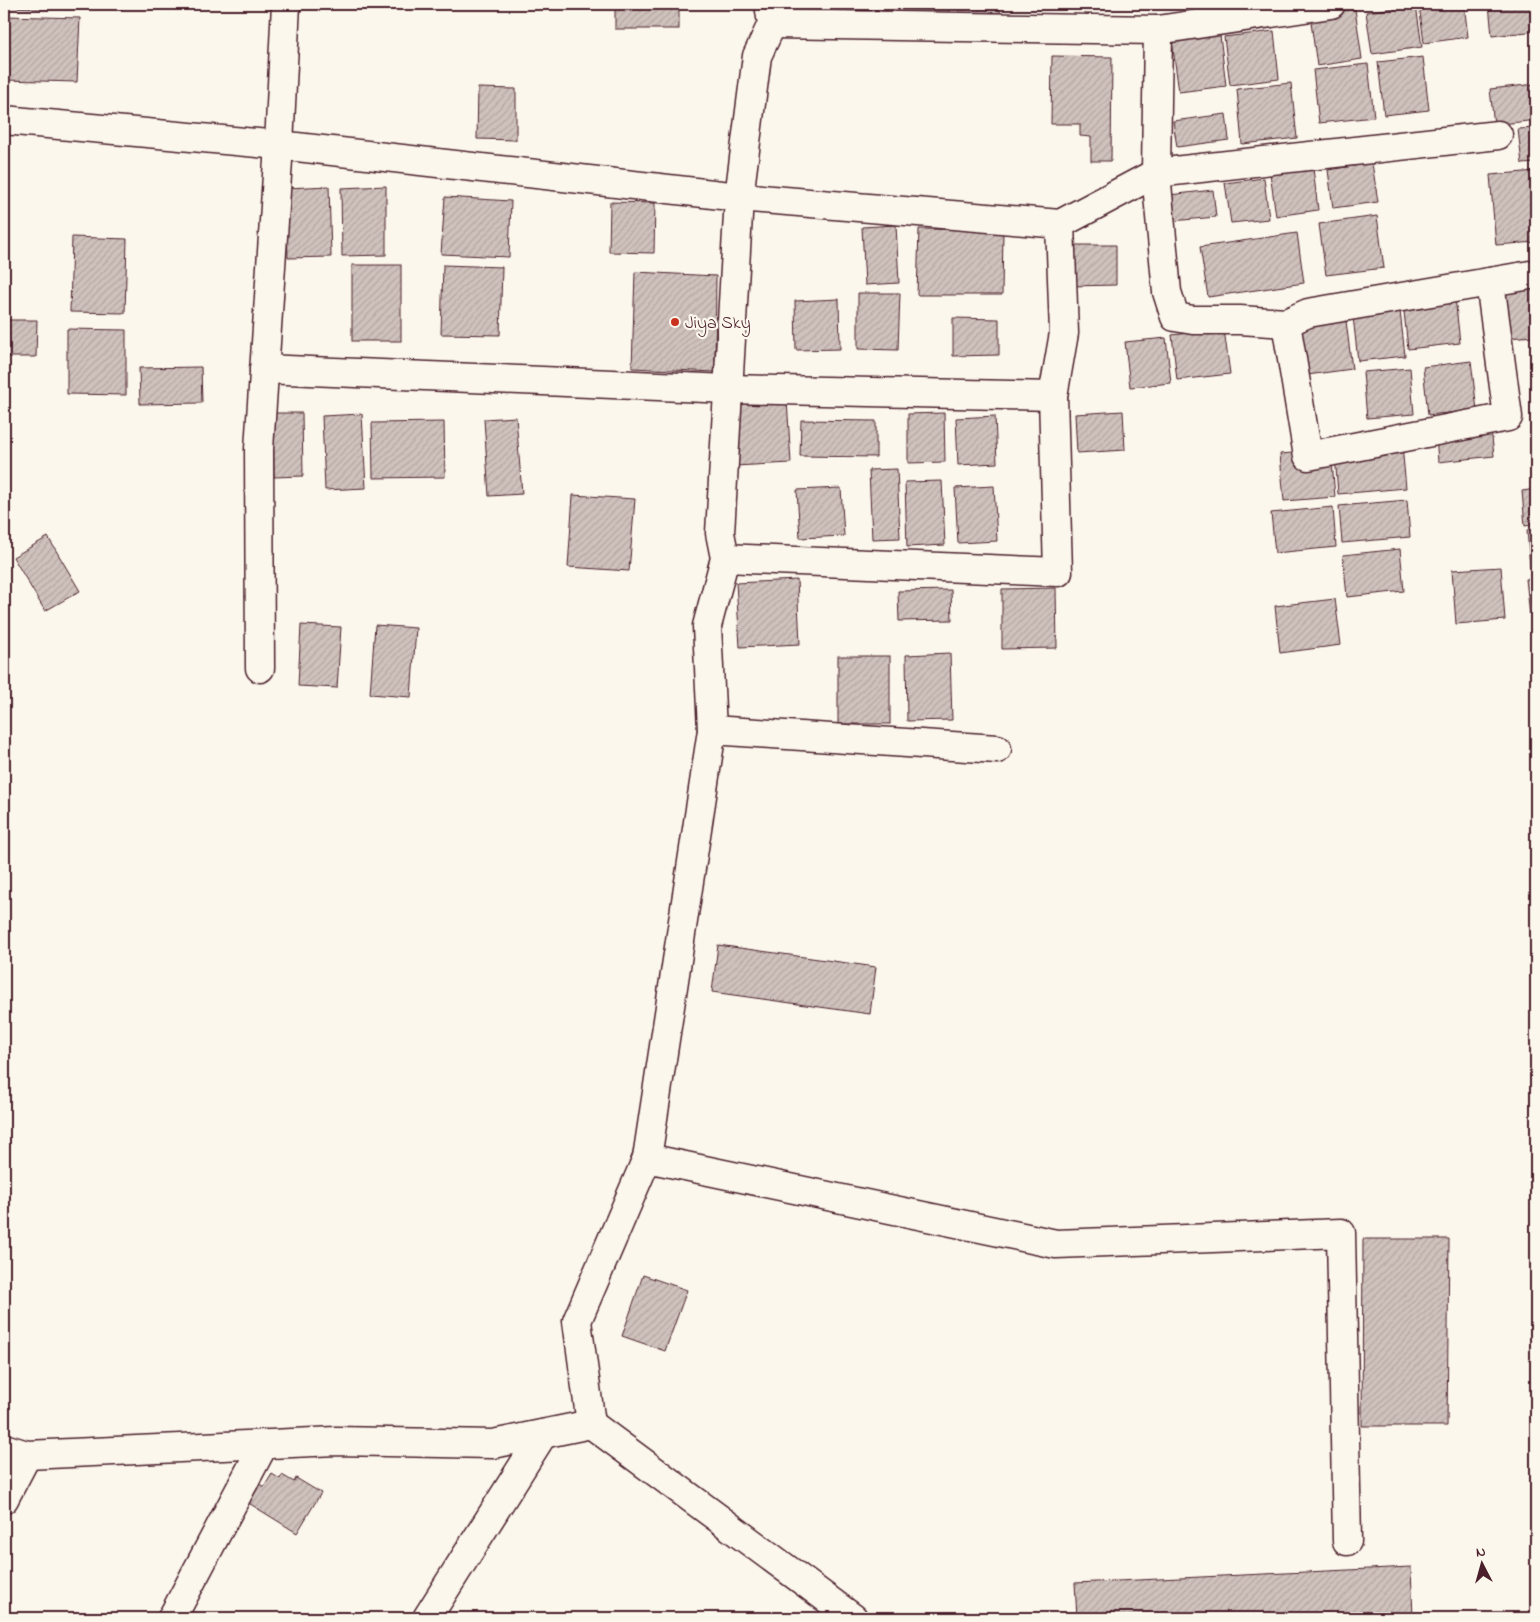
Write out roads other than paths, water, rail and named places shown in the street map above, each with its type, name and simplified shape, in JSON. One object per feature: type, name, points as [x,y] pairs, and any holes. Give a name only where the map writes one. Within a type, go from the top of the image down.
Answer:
[{"type":"street","points":[[260,668],[260,449],[286,4]]},
{"type":"street","points":[[853,1618],[591,1424],[578,1321],[647,1158],[712,730],[707,626],[726,558],[720,533],[739,197],[758,56],[770,14],[1158,30],[1331,4]]},
{"type":"street","points":[[1158,30],[1156,173],[1167,292],[1175,317],[1193,320],[1240,320],[1286,323],[1308,313],[1536,274]]},
{"type":"street","points":[[4,120],[279,145],[739,197],[1060,224],[1156,173],[1498,135]]},
{"type":"street","points":[[726,558],[1058,572],[1052,396],[1064,333],[1060,224]]},
{"type":"street","points":[[1286,323],[1308,456],[1508,417],[1490,282]]},
{"type":"street","points":[[264,369],[728,389],[1052,396]]},
{"type":"street","points":[[712,730],[997,749]]},
{"type":"street","points":[[647,1158],[1056,1244],[1340,1233],[1347,1541]]},
{"type":"street","points":[[4,1500],[15,1451],[336,1441],[493,1444],[591,1424]]},
{"type":"street","points":[[426,1618],[543,1434]]},
{"type":"street","points":[[172,1618],[264,1444]]},
{"type":"place","name":"Jiya Sky","points":[[675,322]]}]
